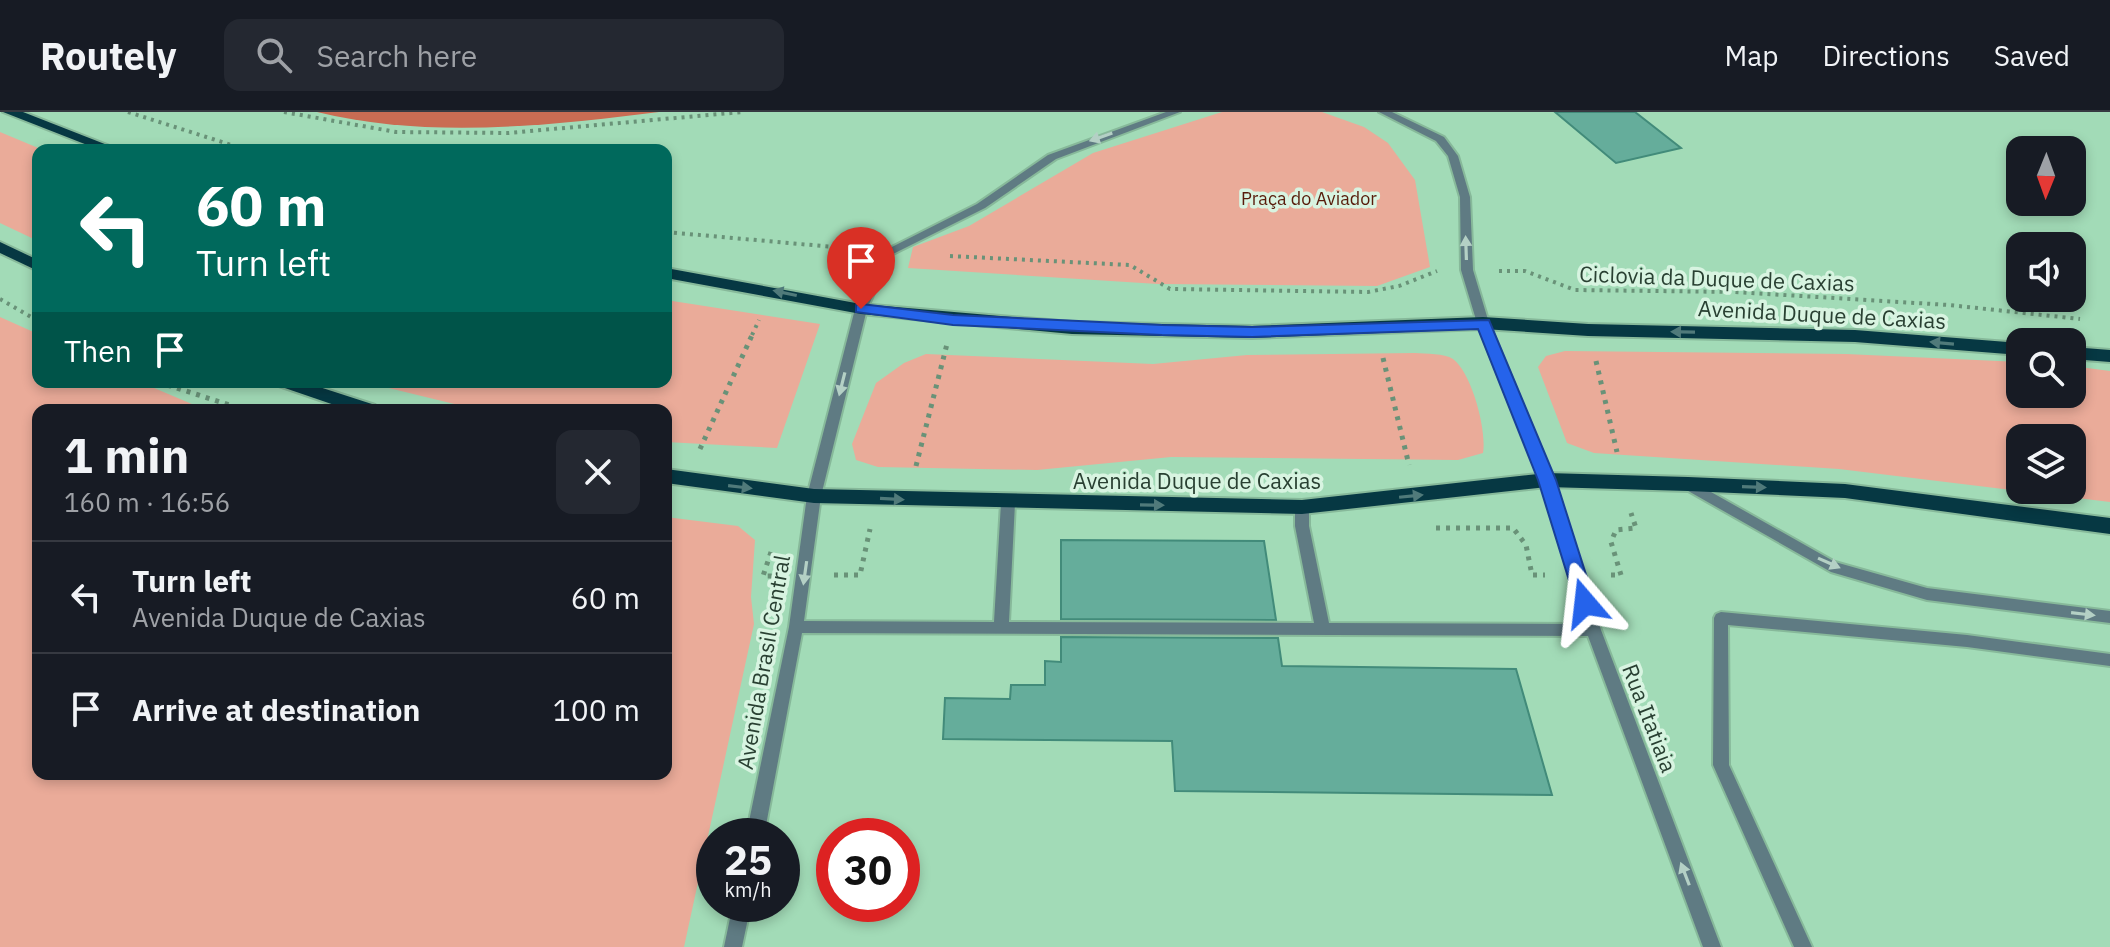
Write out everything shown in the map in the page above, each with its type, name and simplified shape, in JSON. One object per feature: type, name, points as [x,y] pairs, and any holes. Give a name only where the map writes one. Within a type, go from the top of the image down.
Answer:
[{"type":"main road","points":[[10,112],[97,144]]},
{"type":"main road","points":[[0,247],[32,263]]},
{"type":"main road","name":"Avenida Duque de Caxias","points":[[672,274],[772,290],[861,309],[953,320],[1072,328],[1222,332],[1483,323],[1588,330],[1855,336],[2006,348]]},
{"type":"main road","points":[[2086,354],[2110,356]]},
{"type":"main road","points":[[303,388],[351,404]]},
{"type":"main road","name":"Avenida Duque de Caxias","points":[[676,478],[814,496],[1008,503],[1302,507],[1547,480],[1688,484],[1845,491],[2110,526]]},
{"type":"street","name":"Rua Itatiaia","points":[[1384,112],[1400,116],[1440,139],[1453,156],[1465,197],[1467,270],[1483,323],[1547,480],[1593,630],[1712,947]]},
{"type":"street","points":[[886,253],[981,206],[1052,157],[1166,113]]},
{"type":"street","name":"Avenida Brasil Central","points":[[759,818],[796,627],[814,496],[861,309],[886,253]]},
{"type":"street","points":[[1688,484],[1831,566],[1927,594],[2110,617]]},
{"type":"street","points":[[1001,628],[1008,503]]},
{"type":"street","points":[[1302,507],[1302,526],[1323,629]]},
{"type":"street","points":[[1803,947],[1721,765],[1721,618],[1967,641],[2110,660]]},
{"type":"street","points":[[796,627],[1593,630]]},
{"type":"street","points":[[733,947],[738,922]]},
{"type":"path","points":[[128,112],[228,144]]},
{"type":"path","points":[[284,112],[396,132],[508,133],[742,112]]},
{"type":"path","name":"Ciclovia da Duque de Caxias","points":[[672,232],[752,237],[886,253],[1130,265],[1170,289],[1368,292],[1399,286],[1430,271],[1525,271],[1575,290],[1750,293],[1949,305],[2081,319]]},
{"type":"path","points":[[676,478],[772,290]]},
{"type":"path","points":[[0,299],[32,318]]},
{"type":"path","points":[[908,500],[953,320]]},
{"type":"path","points":[[1376,329],[1417,495]]},
{"type":"path","points":[[1588,330],[1621,482],[1636,528],[1616,530],[1611,542],[1621,575]]},
{"type":"path","points":[[177,388],[226,404]]},
{"type":"path","points":[[763,576],[776,537]]},
{"type":"green space","name":"Praça do Aviador","points":[[1222,112],[1322,112],[1364,127],[1388,143],[1415,180],[1430,267],[1377,286],[1158,284],[908,268],[913,247],[969,226],[1093,153]]},
{"type":"green space","points":[[0,132],[32,145],[32,238],[0,223]]},
{"type":"green space","points":[[672,301],[820,324],[777,448],[672,442],[672,404],[454,404],[389,388],[672,388]]},
{"type":"green space","points":[[0,317],[32,331],[32,388],[154,388],[192,404],[32,404],[32,780],[672,780],[672,518],[738,526],[755,540],[751,597],[754,624],[712,818],[696,818],[696,892],[684,947],[0,947]]},
{"type":"green space","points":[[1565,351],[1846,354],[2006,361],[2006,408],[2086,408],[2086,368],[2110,371],[2110,502],[2086,499],[2086,424],[2006,424],[2006,489],[1839,469],[1594,453],[1567,443],[1538,367],[1546,356]]},
{"type":"green space","points":[[1415,353],[1445,356],[1460,366],[1477,403],[1483,431],[1483,453],[1458,460],[1171,457],[1037,470],[878,467],[856,460],[852,444],[876,383],[904,363],[926,354],[1153,364],[1247,355]]},
{"type":"shaded area","points":[[317,112],[659,112],[574,122],[444,128],[359,120]]},
{"type":"building","points":[[1555,112],[1635,112],[1681,148],[1616,163]]},
{"type":"building","points":[[1061,540],[1264,541],[1276,620],[1061,619]]},
{"type":"building","points":[[1061,637],[1278,638],[1282,666],[1516,669],[1552,795],[1175,791],[1172,741],[943,739],[945,698],[1010,699],[1011,685],[1045,685],[1045,661],[1061,662]]},
{"type":"route","points":[[861,309],[953,320],[1072,328],[1252,332],[1483,323],[1547,480],[1585,603]]}]
